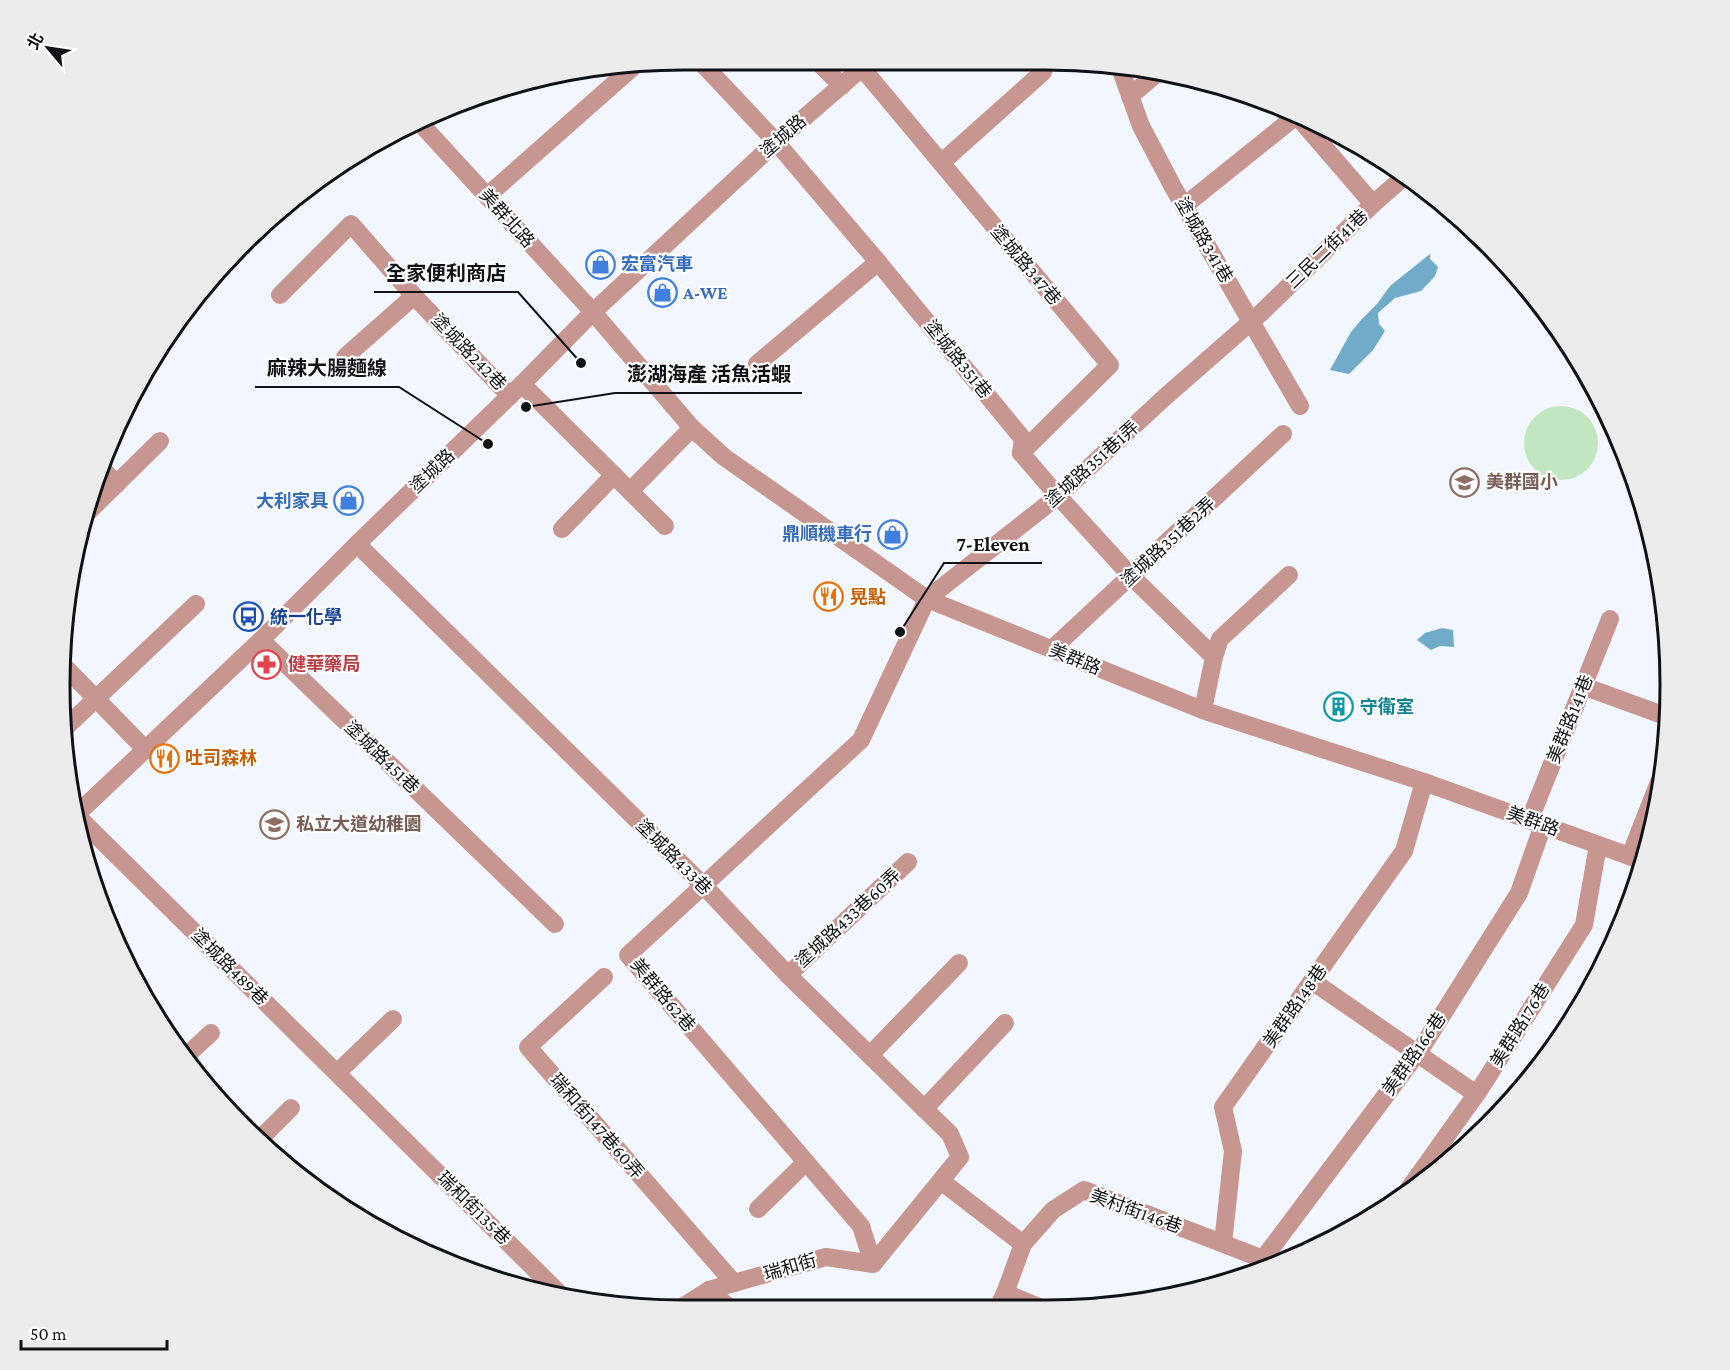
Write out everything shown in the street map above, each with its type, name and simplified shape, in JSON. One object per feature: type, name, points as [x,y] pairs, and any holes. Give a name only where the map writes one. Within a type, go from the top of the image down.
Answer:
[{"type":"street","name":"塗城路351巷","points":[[708,70],[776,142],[878,261],[1023,439],[1021,453],[1058,496],[1131,576],[1214,657]]},
{"type":"street","points":[[826,70],[842,86]]},
{"type":"street","name":"塗城路","points":[[83,809],[261,640],[593,312],[776,142],[859,70]]},
{"type":"street","name":"塗城路347巷","points":[[871,70],[941,163],[1110,365],[1021,453]]},
{"type":"street","points":[[941,163],[1043,72]]},
{"type":"street","points":[[487,196],[625,74]]},
{"type":"street","name":"塗城路341巷","points":[[1123,76],[1141,126],[1300,406]]},
{"type":"street","points":[[1130,96],[1149,80]]},
{"type":"street","points":[[1185,206],[1290,122]]},
{"type":"street","name":"美群北路","points":[[425,128],[593,312]]},
{"type":"street","points":[[1310,131],[1373,204]]},
{"type":"street","name":"三民二街41巷","points":[[1251,321],[1398,182]]},
{"type":"street","name":"塗城路242巷","points":[[280,295],[351,224],[414,296],[516,390],[614,475],[664,526]]},
{"type":"street","points":[[757,364],[878,261]]},
{"type":"street","points":[[345,357],[414,296]]},
{"type":"street","name":"美群路","points":[[593,312],[692,428],[724,457],[927,599],[1203,710],[1424,782],[1635,858]]},
{"type":"street","name":"塗城路351巷1弄","points":[[927,599],[1058,496],[1251,321]]},
{"type":"street","points":[[630,491],[692,428]]},
{"type":"street","name":"塗城路351巷2弄","points":[[1052,649],[1283,434]]},
{"type":"street","points":[[99,501],[160,441]]},
{"type":"street","points":[[108,475],[117,484]]},
{"type":"street","points":[[562,529],[614,475]]},
{"type":"street","name":"塗城路433巷","points":[[357,544],[704,886],[788,975],[950,1134],[960,1157],[941,1181]]},
{"type":"street","points":[[1203,710],[1220,639],[1289,575]]},
{"type":"street","name":"美群路62巷","points":[[873,1264],[861,1226],[628,955],[861,740],[927,599]]},
{"type":"street","points":[[72,721],[196,604]]},
{"type":"street","name":"美群路141巷","points":[[1536,822],[1583,686],[1610,619]]},
{"type":"street","name":"塗城路451巷","points":[[261,640],[555,924]]},
{"type":"street","points":[[71,673],[146,750]]},
{"type":"street","points":[[1583,686],[1659,714]]},
{"type":"street","name":"美群路148巷","points":[[1223,1244],[1233,1151],[1223,1107],[1404,851],[1424,782]]},
{"type":"street","name":"美群路166巷","points":[[1264,1259],[1417,1054],[1519,893],[1536,822]]},
{"type":"street","name":"塗城路489巷","points":[[86,824],[383,1118]]},
{"type":"street","name":"美群路176巷","points":[[1422,1171],[1476,1094],[1584,925],[1598,844]]},
{"type":"street","name":"塗城路433巷60弄","points":[[788,975],[908,862]]},
{"type":"street","points":[[870,1055],[959,963]]},
{"type":"street","name":"瑞和街147巷60弄","points":[[604,977],[528,1047],[734,1283]]},
{"type":"street","points":[[1312,981],[1476,1094]]},
{"type":"street","points":[[338,1072],[393,1019]]},
{"type":"street","points":[[924,1108],[1005,1023]]},
{"type":"street","points":[[191,1051],[211,1033]]},
{"type":"street","points":[[265,1134],[291,1108]]},
{"type":"street","name":"瑞和街135巷","points":[[383,1118],[551,1285]]},
{"type":"street","points":[[758,1209],[806,1162]]},
{"type":"street","points":[[873,1264],[941,1181],[1023,1244]]},
{"type":"street","name":"美村街146巷","points":[[1001,1300],[1023,1244],[1053,1210],[1084,1190],[1223,1244],[1258,1261]]},
{"type":"street","name":"瑞和街","points":[[694,1300],[709,1290],[826,1257],[873,1264]]},
{"type":"street","points":[[709,1290],[720,1300]]},
{"type":"green space","points":[[1561,406],[1575,409],[1587,417],[1595,429],[1598,443],[1595,457],[1587,469],[1575,477],[1561,480],[1547,477],[1535,469],[1527,457],[1524,443],[1527,429],[1535,417],[1547,409]]},
{"type":"water","points":[[1430,254],[1430,259],[1438,267],[1435,276],[1421,291],[1395,298],[1378,313],[1379,324],[1385,331],[1373,350],[1349,374],[1330,370],[1351,332],[1390,286]]},
{"type":"water","points":[[1442,628],[1453,630],[1454,647],[1440,646],[1431,650],[1417,640],[1425,633]]},
{"type":"place","name":"宏富汽車","points":[[600,264]]},
{"type":"place","name":"A-WE","points":[[662,293]]},
{"type":"place","name":"全家便利商店","points":[[581,363]]},
{"type":"place","name":"澎湖海產 活魚活蝦","points":[[526,407]]},
{"type":"place","name":"麻辣大腸麵線","points":[[488,444]]},
{"type":"place","name":"美群國小","points":[[1465,482]]},
{"type":"place","name":"大利家具","points":[[349,501]]},
{"type":"place","name":"鼎順機車行","points":[[893,534]]},
{"type":"place","name":"晃點","points":[[829,597]]},
{"type":"place","name":"統一化學","points":[[249,617]]},
{"type":"place","name":"7-Eleven","points":[[900,632]]},
{"type":"place","name":"健華藥局","points":[[267,664]]},
{"type":"place","name":"守衛室","points":[[1339,707]]},
{"type":"place","name":"吐司森林","points":[[164,758]]},
{"type":"place","name":"私立大道幼稚園","points":[[275,824]]}]
